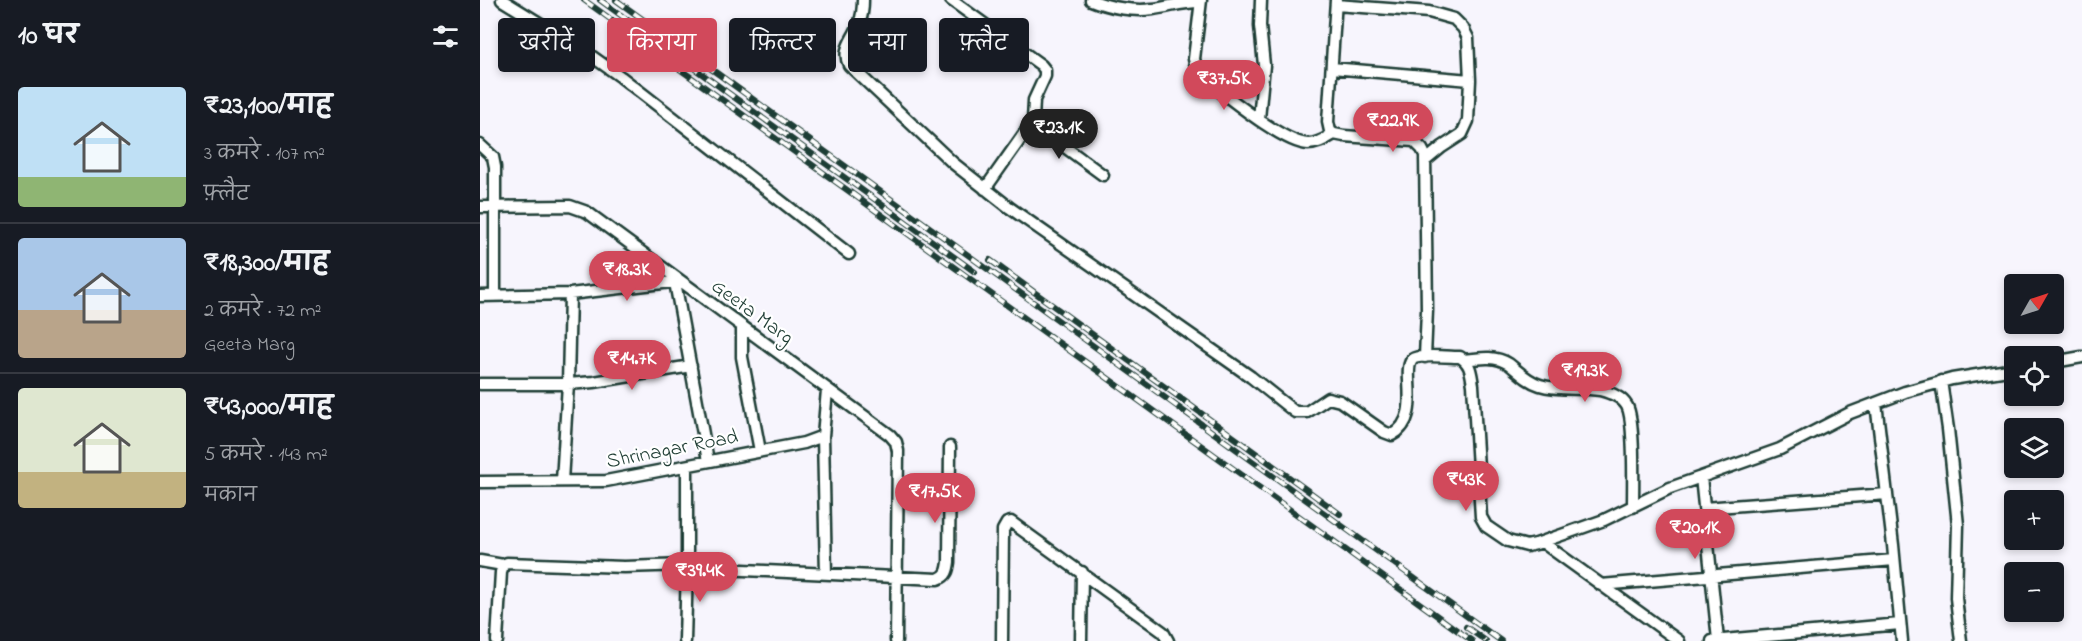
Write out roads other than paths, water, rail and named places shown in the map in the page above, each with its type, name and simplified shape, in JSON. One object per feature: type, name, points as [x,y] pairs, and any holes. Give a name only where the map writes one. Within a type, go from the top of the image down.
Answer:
[{"type":"street","points":[[502,0],[583,50],[621,77],[849,254]]},
{"type":"street","points":[[863,0],[860,23],[847,48],[845,57],[849,65],[953,163],[985,189],[1114,283],[1251,377],[1295,412],[1307,412],[1324,399],[1333,398],[1392,435],[1401,428],[1410,410],[1410,363],[1415,357],[1460,357],[1464,360],[1470,370],[1473,385],[1482,521],[1493,532],[1508,541],[1527,546],[1542,542],[1604,520],[1670,488],[1780,449],[1850,414],[1905,392],[1941,381],[2004,371]]},
{"type":"street","points":[[951,0],[1045,70],[1045,76],[1034,100],[1032,123],[985,189]]},
{"type":"street","points":[[1091,0],[1143,10],[1200,1],[1194,59],[1198,74],[1288,138],[1306,144],[1317,143],[1334,134],[1414,141],[1422,149],[1425,161],[1427,310],[1425,357]]},
{"type":"street","points":[[1259,119],[1264,65],[1260,26],[1261,0]]},
{"type":"street","points":[[1334,134],[1328,127],[1336,2],[1429,12],[1454,19],[1463,28],[1468,38],[1470,80],[1468,121],[1465,129],[1454,140],[1425,161]]},
{"type":"street","points":[[1332,68],[1470,80]]},
{"type":"street","points":[[1032,123],[1102,175]]},
{"type":"street","points":[[480,145],[493,157],[495,295]]},
{"type":"street","name":"Geeta Marg","points":[[480,207],[579,208],[677,282],[890,435],[896,442],[898,451],[896,577]]},
{"type":"street","points":[[480,296],[570,294],[677,282],[708,461]]},
{"type":"street","points":[[562,481],[568,384],[570,294]]},
{"type":"street","points":[[742,327],[741,346],[744,369],[760,451]]},
{"type":"street","points":[[1464,360],[1486,357],[1499,359],[1528,380],[1540,385],[1597,390],[1613,393],[1620,398],[1626,404],[1631,420],[1633,507]]},
{"type":"street","points":[[2064,360],[2082,357]]},
{"type":"street","points":[[480,384],[568,384],[622,378],[691,366]]},
{"type":"street","points":[[1941,381],[1958,525],[1956,598],[1962,641]]},
{"type":"street","points":[[826,574],[823,436],[827,390]]},
{"type":"street","points":[[1876,403],[1902,641]]},
{"type":"street","name":"Shrinagar Road","points":[[480,482],[606,481],[804,443],[823,436]]},
{"type":"street","points":[[480,561],[503,565],[507,563],[624,567],[687,565],[699,568],[943,578],[948,572],[950,447]]},
{"type":"street","points":[[685,641],[687,466]]},
{"type":"street","points":[[1701,477],[1718,640]]},
{"type":"street","points":[[1704,508],[1887,494]]},
{"type":"street","points":[[1002,641],[1003,530],[1007,523],[1011,522],[1163,632],[1168,641]]},
{"type":"street","points":[[1542,542],[1679,641]]},
{"type":"street","points":[[1601,585],[1894,560]]},
{"type":"street","points":[[497,641],[503,565]]},
{"type":"street","points":[[1081,641],[1082,572]]},
{"type":"street","points":[[896,577],[896,641]]},
{"type":"street","points":[[1712,641],[1900,624]]},
{"type":"railway","points":[[584,0],[1472,641]]},
{"type":"railway","points":[[600,0],[975,272]]},
{"type":"railway","points":[[616,0],[1501,641]]},
{"type":"railway","points":[[990,260],[1340,514]]},
{"type":"railway","points":[[1466,627],[1486,641]]}]
